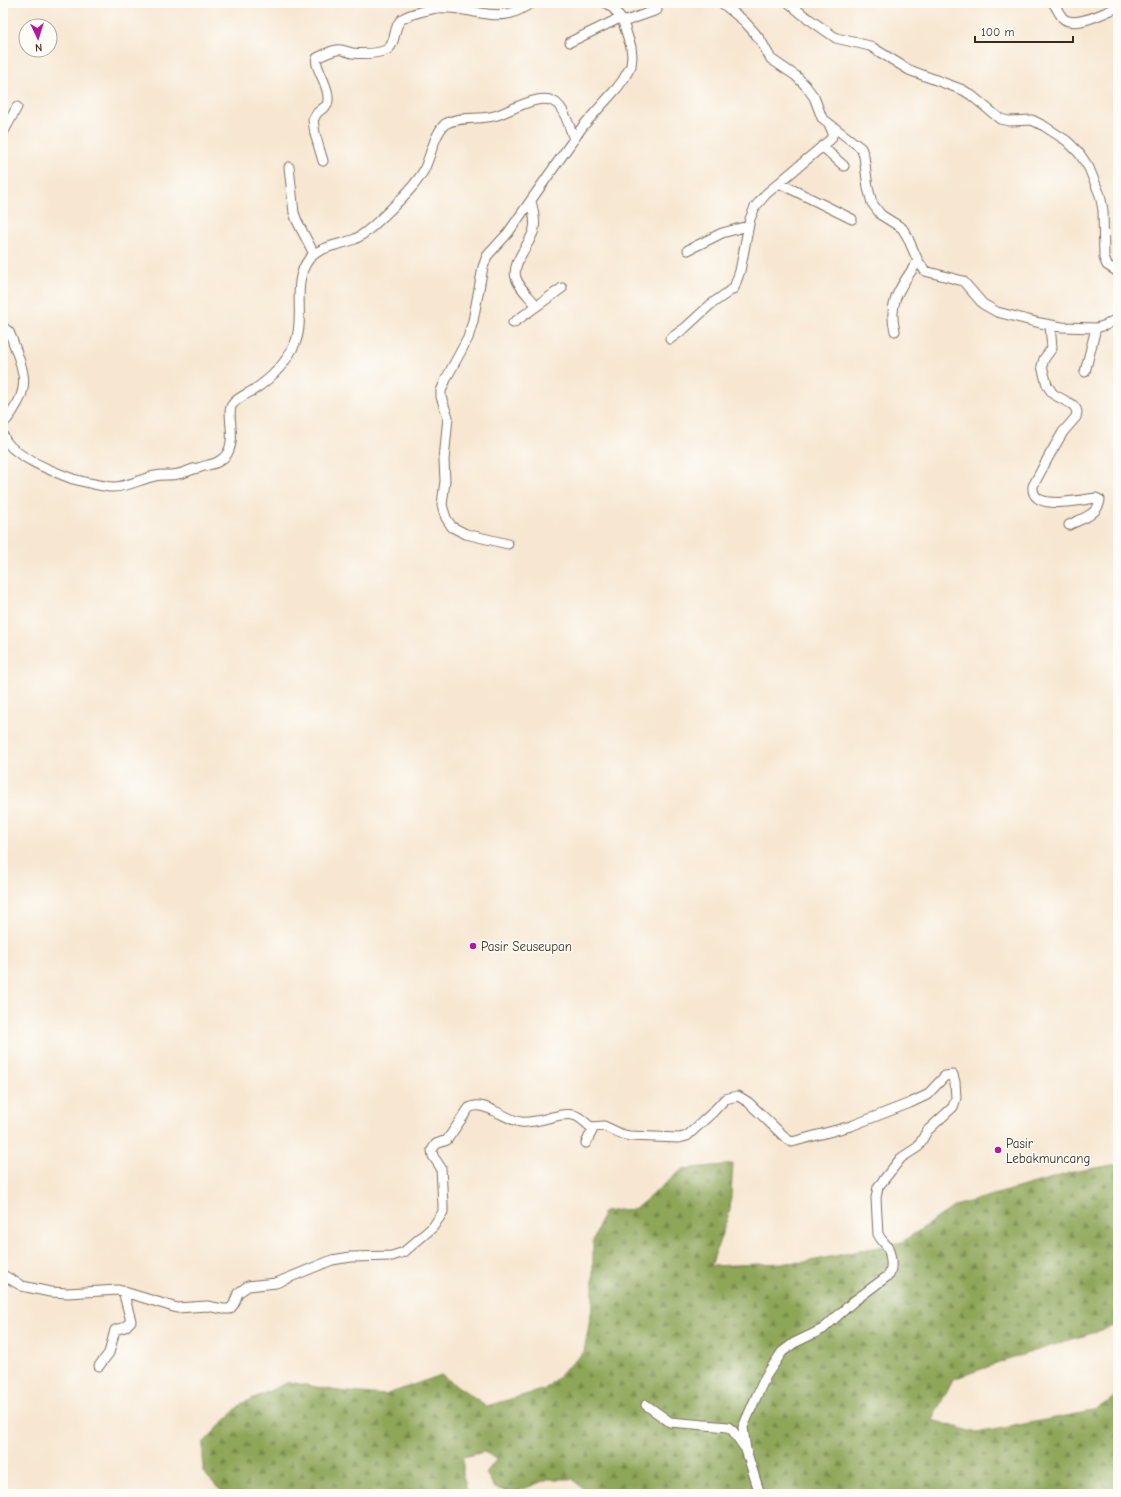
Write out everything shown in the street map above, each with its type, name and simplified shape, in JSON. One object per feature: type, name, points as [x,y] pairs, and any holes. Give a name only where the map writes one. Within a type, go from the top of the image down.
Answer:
[{"type":"street","points":[[323,161],[312,121],[317,113],[327,106],[328,99],[326,87],[316,64],[317,58],[337,50],[357,53],[379,52],[388,49],[391,45],[400,20],[422,11],[437,8],[452,8],[489,15],[500,15],[517,11],[532,3]]},
{"type":"street","points":[[508,544],[466,534],[452,527],[446,518],[442,505],[448,417],[441,393],[447,376],[468,338],[473,321],[483,267],[487,256],[504,239],[590,116],[623,80],[631,66],[632,47],[622,20],[614,8],[606,3]]},
{"type":"street","points":[[722,3],[739,16],[754,32],[761,41],[770,59],[796,76],[805,85],[814,97],[820,117],[861,148],[864,156],[868,188],[872,203],[881,215],[902,228],[923,269],[927,272],[963,281],[982,304],[993,310],[1050,325],[1096,328],[1118,318]]},
{"type":"street","points":[[790,3],[802,14],[836,38],[870,46],[909,70],[963,90],[1000,119],[1009,121],[1026,119],[1032,120],[1067,141],[1084,161],[1094,177],[1102,202],[1104,258],[1107,265],[1118,272]]},
{"type":"street","points":[[1053,3],[1062,17],[1070,21],[1088,19],[1118,7]]},
{"type":"street","points":[[570,42],[622,20],[657,10]]},
{"type":"street","points":[[3,435],[16,452],[36,463],[74,479],[111,487],[135,483],[155,476],[180,474],[198,467],[214,465],[227,454],[231,442],[232,426],[230,414],[232,405],[238,399],[260,386],[278,370],[290,354],[295,343],[299,327],[301,276],[306,263],[314,254],[326,248],[356,238],[389,211],[421,175],[438,134],[446,122],[498,115],[534,100],[550,101],[557,104],[561,109],[574,139]]},
{"type":"street","points":[[3,133],[17,107]]},
{"type":"street","points":[[670,339],[685,328],[710,305],[734,288],[740,271],[752,211],[757,203],[832,137],[829,124]]},
{"type":"street","points":[[822,146],[844,166]]},
{"type":"street","points":[[289,167],[294,213],[314,254]]},
{"type":"street","points":[[779,183],[852,219]]},
{"type":"street","points":[[531,202],[535,222],[534,230],[520,256],[515,274],[518,282],[536,305]]},
{"type":"street","points":[[688,250],[722,233],[748,226]]},
{"type":"street","points":[[895,331],[892,321],[893,303],[897,293],[918,261]]},
{"type":"street","points":[[513,323],[536,305],[562,288]]},
{"type":"street","points":[[1050,325],[1052,348],[1044,359],[1042,366],[1047,385],[1053,394],[1074,405],[1077,412],[1076,417],[1063,432],[1049,456],[1033,486],[1033,491],[1037,496],[1048,502],[1078,502],[1096,498],[1100,500],[1098,507],[1094,512],[1069,525]]},
{"type":"street","points":[[3,327],[9,332],[12,339],[25,383],[18,404],[3,424]]},
{"type":"street","points":[[1085,372],[1096,328]]},
{"type":"street","points":[[3,1275],[22,1286],[50,1292],[68,1293],[123,1291],[177,1308],[207,1306],[228,1309],[233,1306],[240,1291],[248,1286],[276,1283],[332,1260],[351,1257],[392,1256],[401,1253],[433,1227],[440,1217],[443,1208],[441,1168],[434,1157],[432,1150],[436,1144],[447,1140],[469,1108],[472,1106],[481,1106],[521,1122],[536,1122],[556,1117],[574,1115],[579,1117],[590,1127],[594,1128],[604,1126],[629,1136],[684,1138],[725,1099],[738,1096],[748,1102],[788,1140],[793,1142],[851,1126],[887,1113],[927,1095],[945,1076],[950,1075],[954,1077],[956,1098],[953,1107],[927,1131],[916,1148],[901,1158],[877,1190],[876,1212],[878,1234],[879,1238],[886,1245],[889,1253],[891,1269],[889,1275],[854,1301],[823,1329],[794,1343],[780,1355],[761,1386],[744,1424],[746,1450],[760,1494]]},
{"type":"street","points":[[586,1143],[594,1128]]},
{"type":"street","points":[[99,1366],[109,1353],[114,1330],[126,1327],[131,1321],[123,1291]]},
{"type":"street","points":[[646,1405],[670,1422],[728,1427],[733,1431],[746,1450]]},
{"type":"green space","points":[[733,1164],[730,1210],[711,1266],[806,1262],[902,1242],[955,1206],[1073,1172],[1118,1164],[1118,1325],[1025,1354],[953,1379],[932,1420],[977,1433],[1092,1411],[1118,1396],[1118,1494],[587,1494],[573,1479],[548,1479],[514,1493],[495,1488],[486,1473],[497,1459],[484,1452],[463,1457],[463,1476],[468,1494],[224,1494],[203,1472],[203,1443],[241,1404],[289,1382],[338,1391],[385,1395],[441,1375],[487,1406],[545,1389],[584,1352],[593,1303],[593,1241],[604,1211],[635,1209],[683,1169]]},
{"type":"place","name":"Pasir Seuseupan","points":[[473,946]]},
{"type":"place","name":"Pasir Lebakmuncang","points":[[998,1150]]}]
